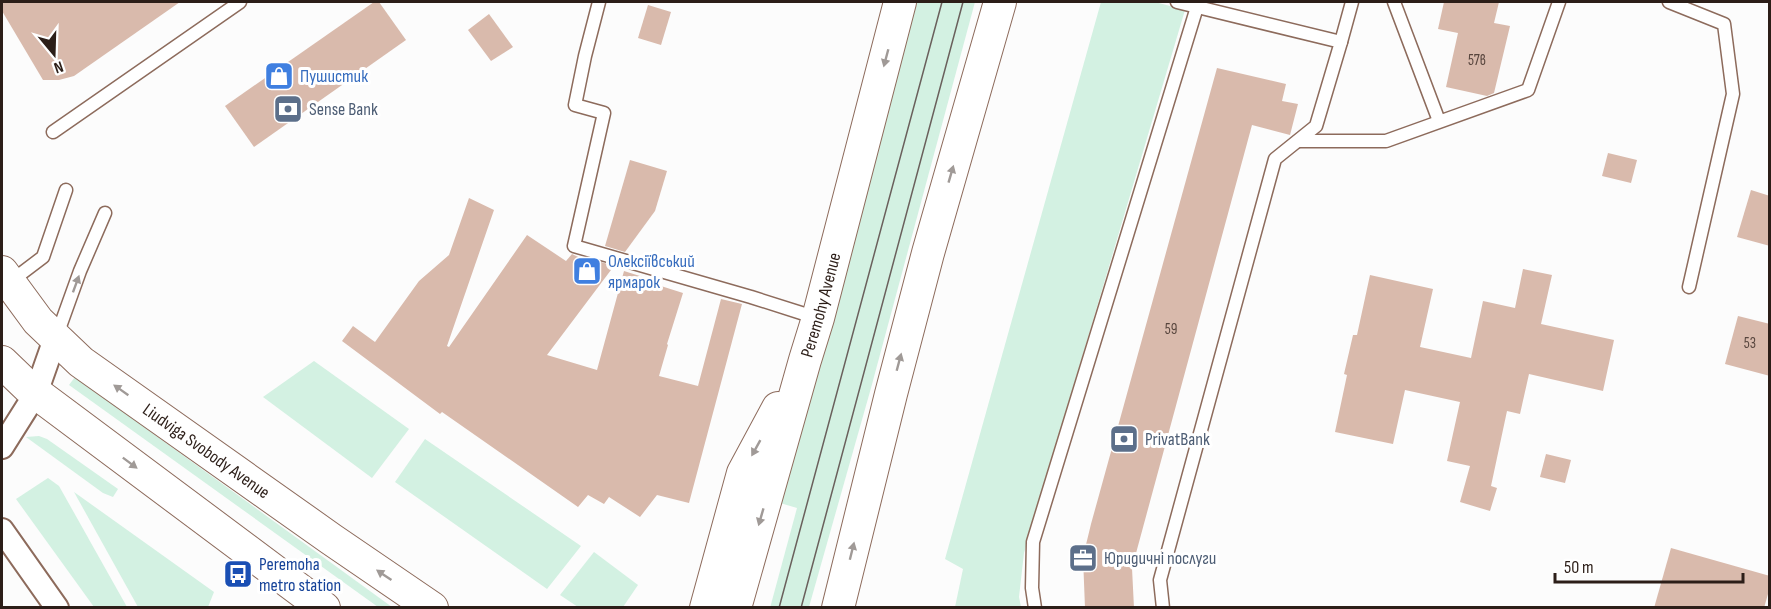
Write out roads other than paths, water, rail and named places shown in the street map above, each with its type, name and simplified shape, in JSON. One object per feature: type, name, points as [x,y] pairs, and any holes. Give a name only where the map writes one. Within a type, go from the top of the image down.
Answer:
[{"type":"main road","name":"Peremohy Avenue","points":[[735,608],[818,318],[900,2]]},
{"type":"main road","points":[[838,608],[928,253],[1000,2]]},
{"type":"main road","name":"Liudviga Svobody Avenue","points":[[4,283],[55,339],[81,362],[432,608]]},
{"type":"main road","points":[[706,608],[743,473],[805,360]]},
{"type":"main road","points":[[2,362],[36,393],[324,608]]},
{"type":"street","points":[[2,447],[36,393],[55,339]]},
{"type":"street","points":[[2,530],[57,608]]},
{"type":"lane","points":[[53,132],[240,2]]},
{"type":"lane","points":[[599,2],[575,105],[604,113],[574,246],[818,318]]},
{"type":"lane","points":[[1177,2],[1341,42]]},
{"type":"lane","points":[[1162,608],[1160,579],[1275,159],[1316,126],[1352,2]]},
{"type":"lane","points":[[1394,2],[1439,122]]},
{"type":"lane","points":[[1298,141],[1386,141],[1528,90],[1558,2]]},
{"type":"lane","points":[[1669,2],[1684,4],[1724,24],[1733,94],[1689,287]]},
{"type":"lane","points":[[1035,608],[1032,588],[1033,542],[1197,7]]},
{"type":"lane","points":[[4,283],[43,257],[66,190]]},
{"type":"lane","points":[[55,339],[80,271],[105,213]]},
{"type":"tram line","points":[[779,608],[942,2]]},
{"type":"tram line","points":[[801,608],[963,2]]},
{"type":"place","name":"Пушистик","points":[[279,76]]},
{"type":"place","name":"Sense Bank","points":[[288,109]]},
{"type":"place","name":"Олексіївський ярмарок","points":[[587,271]]},
{"type":"place","name":"PrivatBank","points":[[1124,439]]},
{"type":"place","name":"Юридичні послуги","points":[[1083,558]]},
{"type":"place","name":"Peremoha metro station","points":[[238,574]]}]
